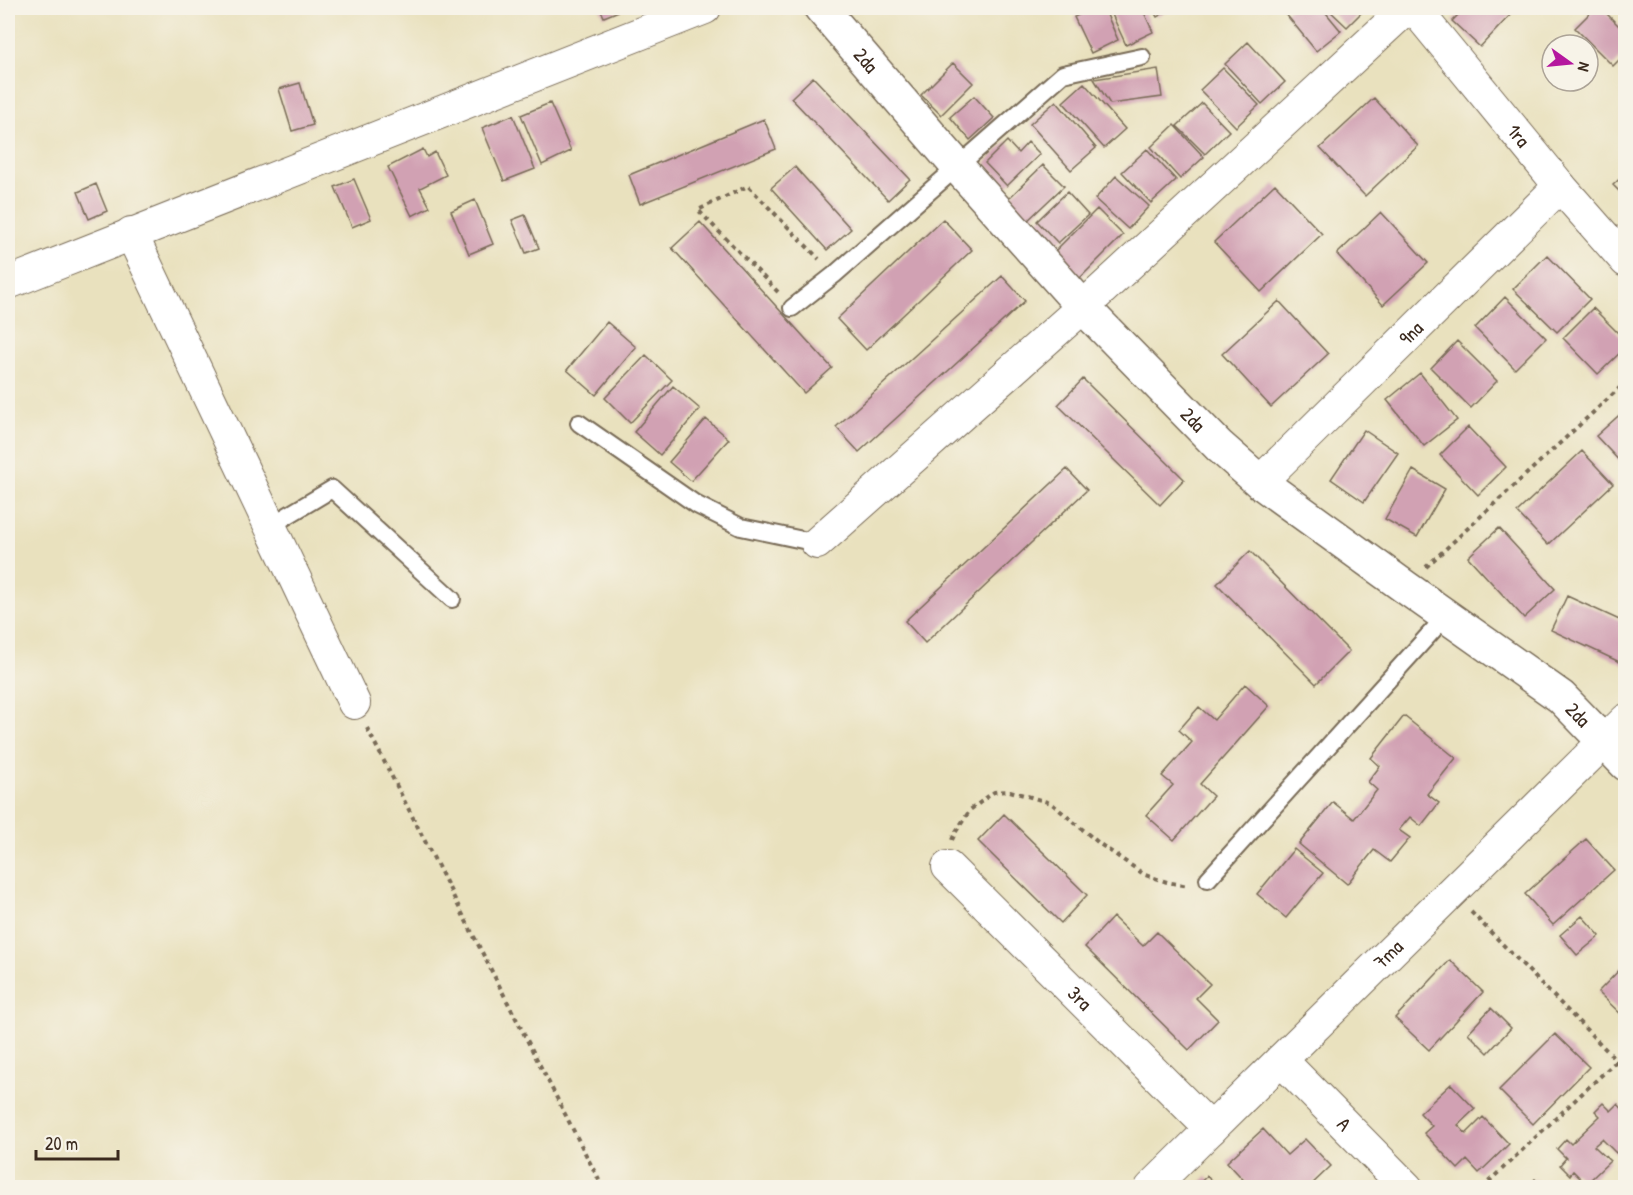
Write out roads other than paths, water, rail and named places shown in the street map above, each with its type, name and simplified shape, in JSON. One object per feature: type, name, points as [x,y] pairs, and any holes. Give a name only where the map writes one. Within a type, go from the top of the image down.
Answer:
[{"type":"street","points":[[8,283],[705,8]]},
{"type":"street","name":"2da","points":[[822,8],[957,166],[1083,307],[1218,446],[1260,482],[1561,697],[1618,742]]},
{"type":"street","points":[[817,543],[1083,307],[1407,8]]},
{"type":"street","name":"1ra","points":[[1414,8],[1560,186],[1626,261]]},
{"type":"street","name":"9na","points":[[1260,482],[1560,186]]},
{"type":"street","points":[[131,233],[354,703]]},
{"type":"street","name":"7ma","points":[[1151,1188],[1451,892],[1618,742]]},
{"type":"street","name":"3ra","points":[[948,867],[1211,1129]]},
{"type":"street","name":"A","points":[[1281,1060],[1407,1188]]},
{"type":"lane","points":[[792,308],[834,275],[1063,74],[1142,57]]},
{"type":"lane","points":[[579,423],[698,505],[741,527],[817,543]]},
{"type":"lane","points":[[270,526],[332,489],[452,599]]},
{"type":"lane","points":[[1208,879],[1446,616]]}]
